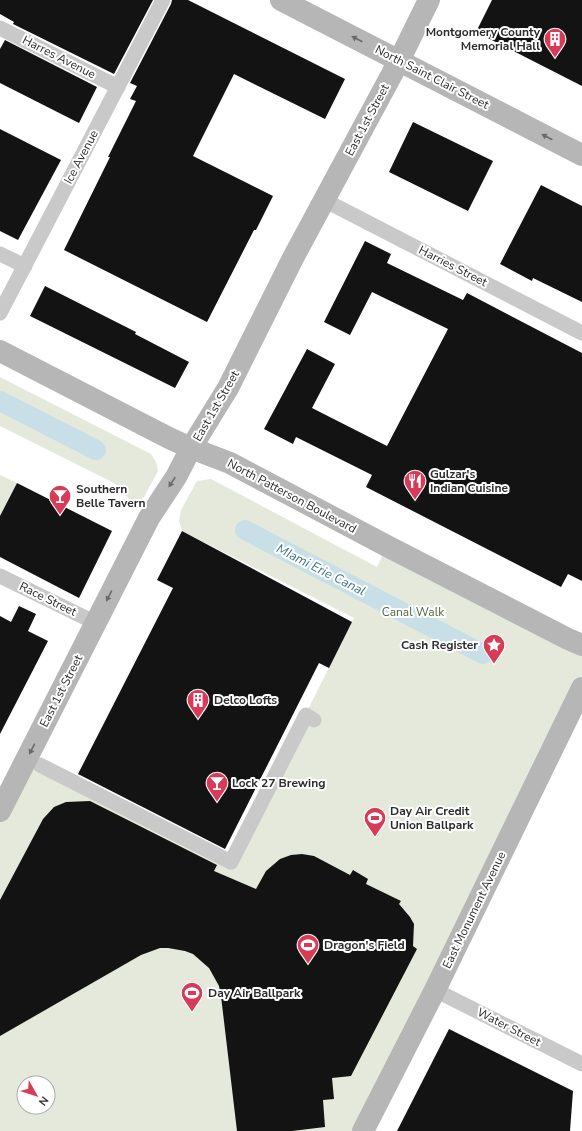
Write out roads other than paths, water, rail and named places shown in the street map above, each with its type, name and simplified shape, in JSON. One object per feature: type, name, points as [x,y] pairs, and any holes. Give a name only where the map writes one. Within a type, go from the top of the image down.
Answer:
[{"type":"main road","name":"North Saint Clair Street","points":[[281,0],[582,155]]},
{"type":"main road","name":"East 1st Street","points":[[0,811],[149,518],[176,477],[191,448],[228,388],[293,258],[382,90],[399,61],[429,0]]},
{"type":"main road","name":"North Patterson Boulevard","points":[[0,351],[169,438],[230,463],[387,546],[568,639],[582,644]]},
{"type":"main road","name":"East Monument Avenue","points":[[364,1131],[435,990],[582,688]]},
{"type":"street","name":"Ice Avenue","points":[[0,313],[163,0]]},
{"type":"street","name":"Harres Avenue","points":[[0,28],[118,87]]},
{"type":"street","name":"Harries Street","points":[[324,200],[582,333]]},
{"type":"street","points":[[0,254],[25,266]]},
{"type":"street","name":"Race Street","points":[[0,576],[96,623]]},
{"type":"street","points":[[40,765],[231,862],[306,715],[314,720]]},
{"type":"street","name":"Water Street","points":[[435,990],[582,1064]]},
{"type":"waterway","points":[[0,401],[96,450]]},
{"type":"waterway","name":"MIami Erie Canal","points":[[245,530],[483,654]]},
{"type":"place","name":"Montgomery County Memorial Hall","points":[[555,58]]},
{"type":"place","name":"Gulzar's Indian Cuisine","points":[[415,500]]},
{"type":"place","name":"Southern Belle Tavern","points":[[60,516]]},
{"type":"place","name":"Cash Register","points":[[494,664]]},
{"type":"place","name":"Delco Lofts","points":[[198,720]]},
{"type":"place","name":"Lock 27 Brewing","points":[[217,802]]},
{"type":"place","name":"Day Air Credit Union Ballpark","points":[[375,838]]},
{"type":"place","name":"Dragon's Field","points":[[308,964]]},
{"type":"place","name":"Day Air Ballpark","points":[[192,1012]]},
{"type":"park label","name":"Canal Walk","points":[[413,612]]}]
